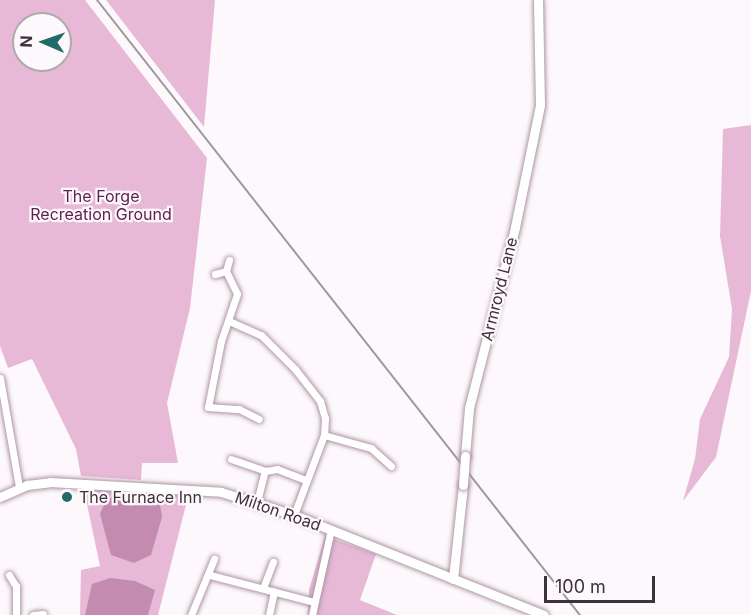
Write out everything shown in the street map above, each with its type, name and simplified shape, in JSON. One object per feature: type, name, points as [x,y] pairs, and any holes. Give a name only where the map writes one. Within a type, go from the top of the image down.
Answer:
[{"type":"street","name":"Armroyd Lane","points":[[453,579],[469,408],[514,227],[540,105],[538,0]]},
{"type":"street","points":[[229,260],[226,271],[237,294],[220,341],[208,407],[239,409],[259,419]]},
{"type":"street","points":[[215,274],[226,271]]},
{"type":"street","points":[[229,321],[261,335],[295,369],[320,401],[325,418],[324,435],[294,515]]},
{"type":"street","points":[[0,378],[20,487]]},
{"type":"street","points":[[324,435],[371,448],[391,466]]},
{"type":"street","points":[[231,459],[265,471],[277,469],[306,480]]},
{"type":"street","points":[[256,502],[265,471]]},
{"type":"street","name":"Milton Road","points":[[0,497],[20,487],[50,482],[221,492],[331,529],[544,615]]},
{"type":"street","points":[[312,615],[331,529]]},
{"type":"street","points":[[191,615],[210,575],[214,559]]},
{"type":"street","points":[[263,588],[273,562]]},
{"type":"street","points":[[9,575],[16,586],[16,615]]},
{"type":"street","points":[[210,575],[314,602]]},
{"type":"street","points":[[268,615],[274,592]]},
{"type":"street","points":[[33,615],[43,614]]},
{"type":"green space","name":"The Forge Recreation Ground","points":[[0,0],[85,0],[207,158],[190,308],[167,403],[178,463],[142,463],[141,480],[81,476],[76,449],[32,359],[8,368],[0,346]]},
{"type":"green space","points":[[106,0],[215,0],[204,127]]},
{"type":"green space","points":[[751,125],[751,291],[716,457],[683,501],[695,459],[700,419],[729,357],[732,309],[720,236],[723,129]]},
{"type":"green space","points":[[84,490],[189,493],[158,615],[80,615],[81,570],[100,566]]},
{"type":"green space","points":[[325,536],[376,554],[360,600],[397,615],[308,615],[309,590]]},
{"type":"shaded area","points":[[107,498],[159,499],[162,517],[151,555],[134,563],[111,555],[100,514]]},
{"type":"shaded area","points":[[110,578],[135,581],[155,590],[148,615],[85,615],[92,584]]},
{"type":"railway","points":[[97,0],[580,615]]},
{"type":"place","name":"The Furnace Inn","points":[[67,497]]}]
